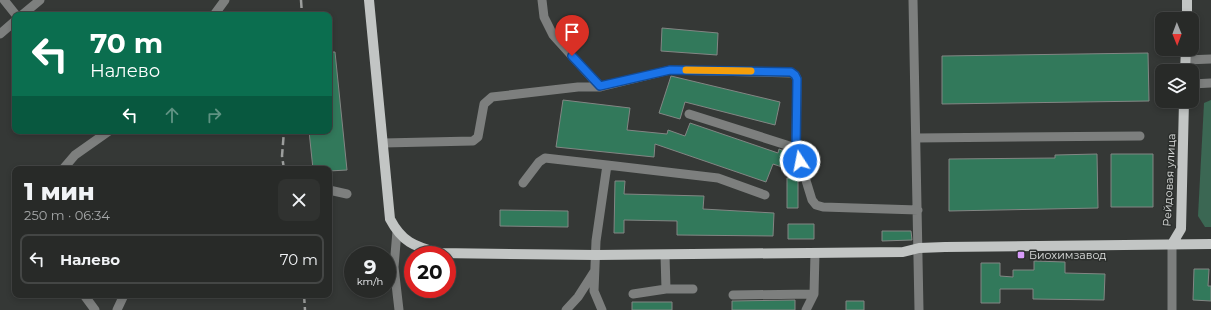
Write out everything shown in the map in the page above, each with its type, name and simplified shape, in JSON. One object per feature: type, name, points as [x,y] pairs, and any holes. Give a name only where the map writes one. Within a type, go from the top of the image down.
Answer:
[{"type":"main road","points":[[369,0],[390,219],[397,231],[410,243],[438,253],[665,255],[903,252],[919,248],[1211,244]]},
{"type":"main road","points":[[1187,0],[1187,12]]},
{"type":"main road","points":[[1186,56],[1186,64]]},
{"type":"main road","name":"Рейдовая улица","points":[[1172,244],[1181,229],[1184,108]]},
{"type":"street","points":[[4,0],[14,12]]},
{"type":"street","points":[[26,12],[40,0]]},
{"type":"street","points":[[216,12],[225,0]]},
{"type":"street","points":[[542,0],[544,17],[552,35],[600,86]]},
{"type":"street","points":[[913,0],[919,310]]},
{"type":"street","points":[[0,34],[12,24]]},
{"type":"street","points":[[1186,60],[1211,59]]},
{"type":"street","points":[[383,143],[472,141],[478,137],[484,104],[492,97],[578,87],[600,86],[670,70],[791,72],[797,79],[796,148],[812,200],[816,205],[824,207],[918,210]]},
{"type":"street","points":[[1199,84],[1211,83]]},
{"type":"street","points":[[689,114],[796,148]]},
{"type":"street","points":[[66,166],[76,155],[105,134]]},
{"type":"street","points":[[916,138],[1140,136]]},
{"type":"street","points":[[523,183],[539,162],[545,158],[718,178],[765,195]]},
{"type":"street","points":[[602,310],[594,291],[596,241],[607,165]]},
{"type":"street","points":[[332,191],[347,194]]},
{"type":"street","points":[[397,231],[394,267],[399,310]]},
{"type":"street","points":[[1172,244],[1172,310]]},
{"type":"street","points":[[806,310],[814,294],[815,253]]},
{"type":"street","points":[[665,255],[666,290]]},
{"type":"street","points":[[566,310],[578,297],[595,271]]},
{"type":"street","points":[[633,294],[666,290],[693,289]]},
{"type":"street","points":[[733,295],[814,294]]},
{"type":"street","points":[[86,298],[96,310]]},
{"type":"street","points":[[117,310],[123,298]]},
{"type":"green space","points":[[1211,100],[1211,227],[1205,227],[1198,216],[1204,103]]},
{"type":"building","points":[[662,28],[718,33],[717,55],[661,51]]},
{"type":"building","points":[[332,52],[335,52],[347,170],[332,171],[332,166],[313,166],[309,134],[332,134]]},
{"type":"building","points":[[1148,53],[1149,101],[942,104],[942,56]]},
{"type":"building","points":[[671,76],[780,102],[775,125],[685,102],[680,119],[659,113]]},
{"type":"building","points":[[563,100],[630,108],[627,130],[667,134],[668,130],[685,136],[690,123],[778,153],[779,149],[790,153],[785,168],[773,164],[766,182],[655,144],[654,157],[556,147]]},
{"type":"building","points":[[1097,154],[1098,208],[949,211],[949,159],[1055,158],[1055,155]]},
{"type":"building","points":[[1111,154],[1153,154],[1153,207],[1111,207]]},
{"type":"building","points":[[787,178],[798,178],[798,208],[787,208]]},
{"type":"building","points":[[615,181],[625,181],[624,194],[704,196],[703,209],[774,213],[773,236],[677,235],[677,221],[624,220],[624,233],[614,233]]},
{"type":"building","points":[[500,210],[568,211],[568,227],[500,226]]},
{"type":"building","points":[[788,224],[814,224],[814,239],[788,239]]},
{"type":"building","points":[[882,231],[911,231],[912,240],[882,241]]},
{"type":"building","points":[[1034,261],[1065,262],[1065,273],[1105,274],[1104,300],[1033,299],[1033,289],[1000,289],[1000,303],[981,303],[981,263],[1000,263],[1000,276],[1013,277],[1013,270],[1034,270]]},
{"type":"building","points":[[1194,269],[1209,269],[1208,286],[1211,286],[1211,301],[1193,300]]},
{"type":"building","points":[[795,300],[795,310],[732,310],[732,301]]},
{"type":"building","points":[[846,301],[864,301],[864,310],[846,310]]},
{"type":"building","points":[[632,302],[672,302],[672,310],[632,310]]},
{"type":"railway","points":[[301,0],[302,12]]},
{"type":"railway","points":[[284,134],[282,156],[284,166]]},
{"type":"railway","points":[[304,298],[305,310]]},
{"type":"slow traffic","points":[[686,70],[751,71]]},
{"type":"place","name":"Биохимзавод","points":[[1021,255]]},
{"type":"route","points":[[572,56],[600,86],[659,71],[670,70],[791,72],[797,79],[796,148],[800,161]]}]
